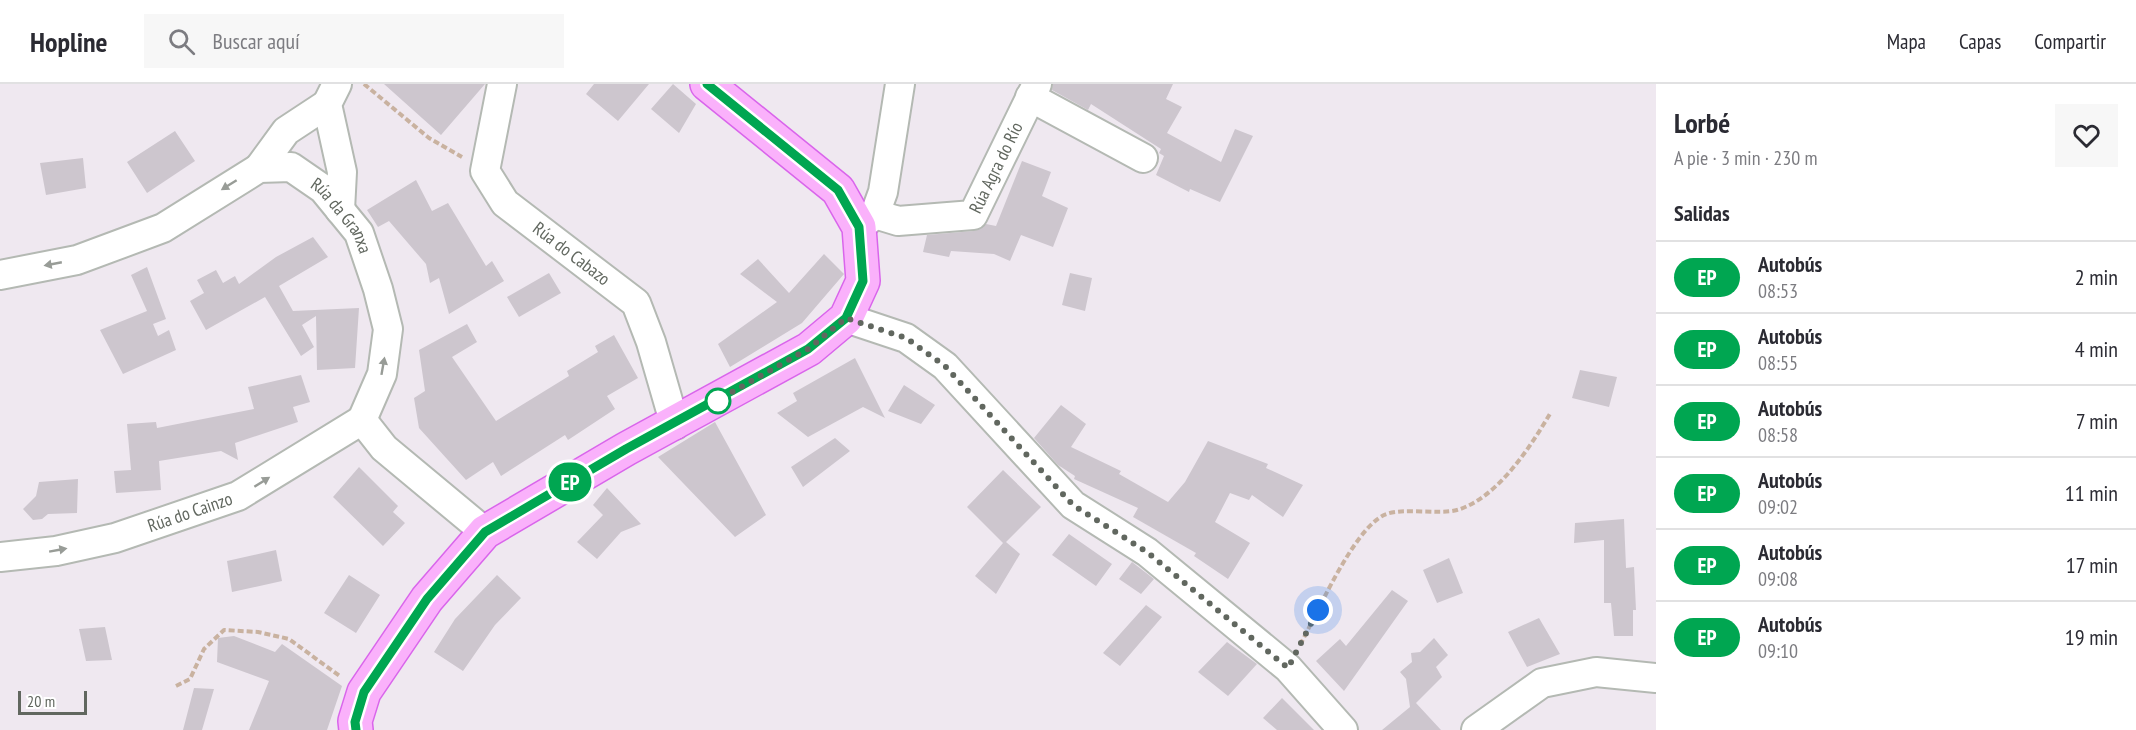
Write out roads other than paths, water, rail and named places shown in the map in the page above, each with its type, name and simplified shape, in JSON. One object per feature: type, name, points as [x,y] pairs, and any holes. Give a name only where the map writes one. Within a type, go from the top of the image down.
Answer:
[{"type":"main road","points":[[356,730],[355,722],[364,692],[427,599],[485,532],[626,449],[675,425],[808,349],[846,318],[863,281],[867,220],[838,190],[707,84]]},
{"type":"street","name":"Rúa do Cabazo","points":[[502,84],[485,171],[505,203],[636,303],[651,342],[675,425]]},
{"type":"street","points":[[867,220],[883,192],[900,84]]},
{"type":"street","name":"Rúa Agra do Río","points":[[867,220],[973,214],[1034,90],[1143,158]]},
{"type":"street","points":[[0,275],[77,260],[163,228],[259,168],[286,131],[332,94]]},
{"type":"street","points":[[332,94],[342,172],[340,210]]},
{"type":"street","name":"Rúa da Granxa","points":[[259,168],[291,167],[323,189],[359,233],[388,328],[382,374],[362,420]]},
{"type":"street","points":[[846,318],[906,338],[945,366],[1073,505],[1147,552],[1288,668],[1343,730]]},
{"type":"street","points":[[362,420],[384,448],[485,532]]},
{"type":"street","name":"Rúa do Cainzo","points":[[0,557],[56,551],[115,538],[238,496],[362,420]]},
{"type":"street","points":[[1476,730],[1542,683],[1596,672],[1656,678]]}]
